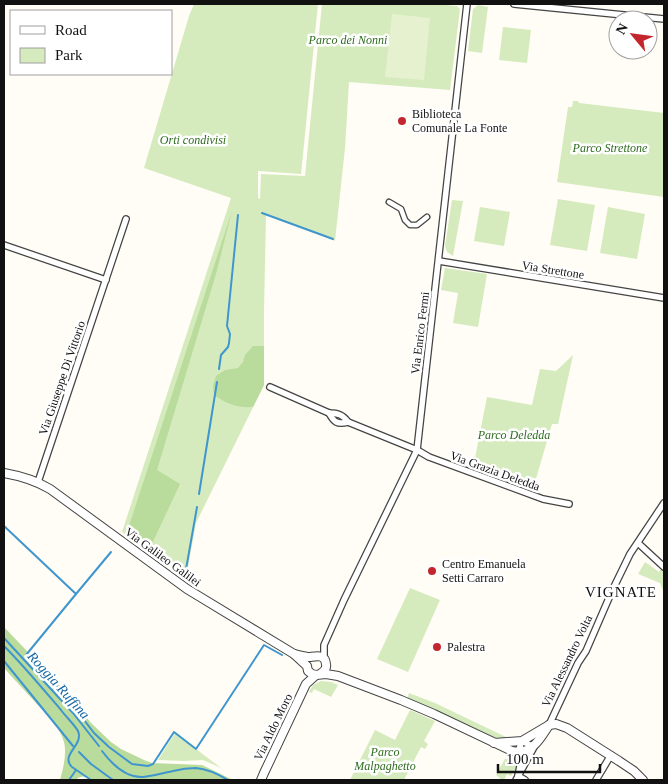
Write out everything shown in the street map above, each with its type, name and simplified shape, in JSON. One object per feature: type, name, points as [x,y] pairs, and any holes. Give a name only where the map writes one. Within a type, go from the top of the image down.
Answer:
[{"type":"street","name":"Via Enrico Fermi","points":[[324,645],[417,450],[467,4]]},
{"type":"street","points":[[514,4],[563,6],[664,19]]},
{"type":"street","points":[[389,202],[401,209],[405,220],[410,225],[417,225],[427,216]]},
{"type":"street","name":"Via Giuseppe Di Vittorio","points":[[38,482],[126,219]]},
{"type":"street","points":[[4,245],[106,280]]},
{"type":"street","name":"Via Strettone","points":[[439,261],[664,298]]},
{"type":"street","name":"Via Grazia Deledda","points":[[270,387],[329,413],[333,420],[340,424],[348,422],[417,450],[429,457],[542,499],[570,504]]},
{"type":"street","name":"Via Galileo Galilei","points":[[4,473],[38,482],[66,500],[186,589],[294,654],[312,656]]},
{"type":"street","name":"Via Alessandro Volta","points":[[534,747],[549,725],[578,663],[586,651],[630,554],[664,503]]},
{"type":"street","points":[[638,543],[664,567]]},
{"type":"street","points":[[307,667],[308,660],[324,645]]},
{"type":"street","points":[[318,674],[324,670],[324,645]]},
{"type":"street","points":[[294,654],[312,674],[338,676],[434,714],[508,750],[518,752],[534,747]]},
{"type":"street","points":[[312,656],[320,656],[338,676]]},
{"type":"street","name":"Via Aldo Moro","points":[[262,780],[306,684],[307,667]]},
{"type":"street","name":"Via Aldo Moro","points":[[306,684],[318,674]]},
{"type":"street","points":[[549,725],[554,723],[562,725],[611,755],[634,771],[643,780]]},
{"type":"street","name":"Via Alessandro Volta","points":[[522,741],[549,725]]},
{"type":"street","points":[[494,743],[522,741],[534,747]]},
{"type":"street","points":[[517,778],[520,766],[518,752],[522,741]]},
{"type":"street","points":[[517,778],[534,747]]},
{"type":"street","points":[[596,780],[611,755]]},
{"type":"street","points":[[517,778],[525,780]]},
{"type":"green space","points":[[194,4],[318,4],[301,174],[258,171],[258,198],[260,199],[261,174],[305,176],[322,4],[436,4],[457,6],[460,9],[450,90],[349,82],[345,148],[335,241],[266,215],[264,385],[196,523],[186,578],[122,532],[231,198],[144,168]]},
{"type":"green space","points":[[478,5],[488,7],[482,53],[468,51],[473,9]]},
{"type":"green space","points":[[392,14],[430,18],[424,80],[385,77]]},
{"type":"green space","points":[[503,27],[531,30],[527,63],[499,60]]},
{"type":"green space","name":"Parco Strettone","points":[[573,101],[664,113],[664,197],[557,182],[568,107],[572,107]]},
{"type":"green space","points":[[558,199],[595,205],[587,251],[550,245]]},
{"type":"green space","points":[[452,200],[463,201],[453,256],[447,252],[445,246]]},
{"type":"green space","points":[[480,207],[510,212],[504,246],[474,241]]},
{"type":"green space","points":[[608,207],[645,214],[637,259],[600,253]]},
{"type":"green space","points":[[232,211],[216,274],[157,470],[180,484],[150,548],[127,532]]},
{"type":"green space","points":[[445,268],[487,274],[478,327],[453,323],[458,293],[441,290]]},
{"type":"green space","points":[[253,346],[264,346],[264,385],[253,407],[232,405],[223,401],[214,395],[213,386],[216,376],[225,370],[238,368],[243,362],[245,355]]},
{"type":"green space","name":"Parco Deledda","points":[[573,355],[558,424],[552,424],[533,489],[473,468],[487,397],[532,405],[540,369],[556,371]]},
{"type":"green space","points":[[645,562],[659,572],[662,567],[664,569],[664,593],[660,583],[638,574]]},
{"type":"green space","points":[[410,588],[440,600],[408,672],[377,659]]},
{"type":"green space","points":[[4,627],[67,693],[91,723],[121,749],[152,763],[202,765],[233,780],[93,780],[82,777],[76,780],[60,780],[65,756],[62,736],[52,721],[4,668]]},
{"type":"green space","points":[[321,681],[338,685],[331,697],[314,689],[312,693],[309,692],[313,685]]},
{"type":"green space","points":[[409,693],[435,703],[506,737],[506,739],[487,735],[444,714],[407,699]]},
{"type":"green space","name":"Parco Malpaghetto","points":[[410,710],[435,721],[424,741],[428,744],[425,749],[421,747],[404,780],[350,780],[375,730],[395,740]]},
{"type":"green space","points":[[175,733],[221,768],[203,760],[158,760]]},
{"type":"green space","points":[[507,755],[516,763],[516,768],[511,776],[507,774],[504,780],[499,780],[500,778],[496,775]]},
{"type":"waterway","points":[[262,213],[333,239]]},
{"type":"waterway","points":[[219,369],[221,355],[229,343],[230,334],[227,326],[238,215]]},
{"type":"waterway","points":[[199,494],[217,382]]},
{"type":"waterway","points":[[185,575],[197,507]]},
{"type":"waterway","points":[[4,526],[76,594],[26,655],[65,695],[94,733],[132,764],[148,766],[153,764],[174,732],[196,749],[264,645],[282,655]]},
{"type":"waterway","points":[[76,594],[111,552]]},
{"type":"waterway","name":"Roggia Ruffina","points":[[4,638],[73,713],[99,746]]},
{"type":"waterway","points":[[4,646],[78,731],[78,741],[69,757],[71,766]]},
{"type":"waterway","points":[[4,661],[73,746]]},
{"type":"waterway","name":"Roggia Ruffina","points":[[102,751],[119,769],[136,777],[196,768],[205,769],[228,780]]},
{"type":"waterway","points":[[79,752],[91,764],[113,780]]},
{"type":"waterway","points":[[72,767],[91,780]]},
{"type":"waterway","points":[[69,780],[76,770]]},
{"type":"place","name":"Biblioteca Comunale La Fonte","points":[[402,121]]},
{"type":"place","name":"Centro Emanuela Setti Carraro","points":[[432,571]]},
{"type":"place","name":"Palestra","points":[[437,647]]},
{"type":"district","name":"VIGNATE","points":[[621,592]]},
{"type":"park label","name":"Parco dei Nonni","points":[[348,40]]},
{"type":"park label","name":"Orti condivisi","points":[[193,140]]}]
